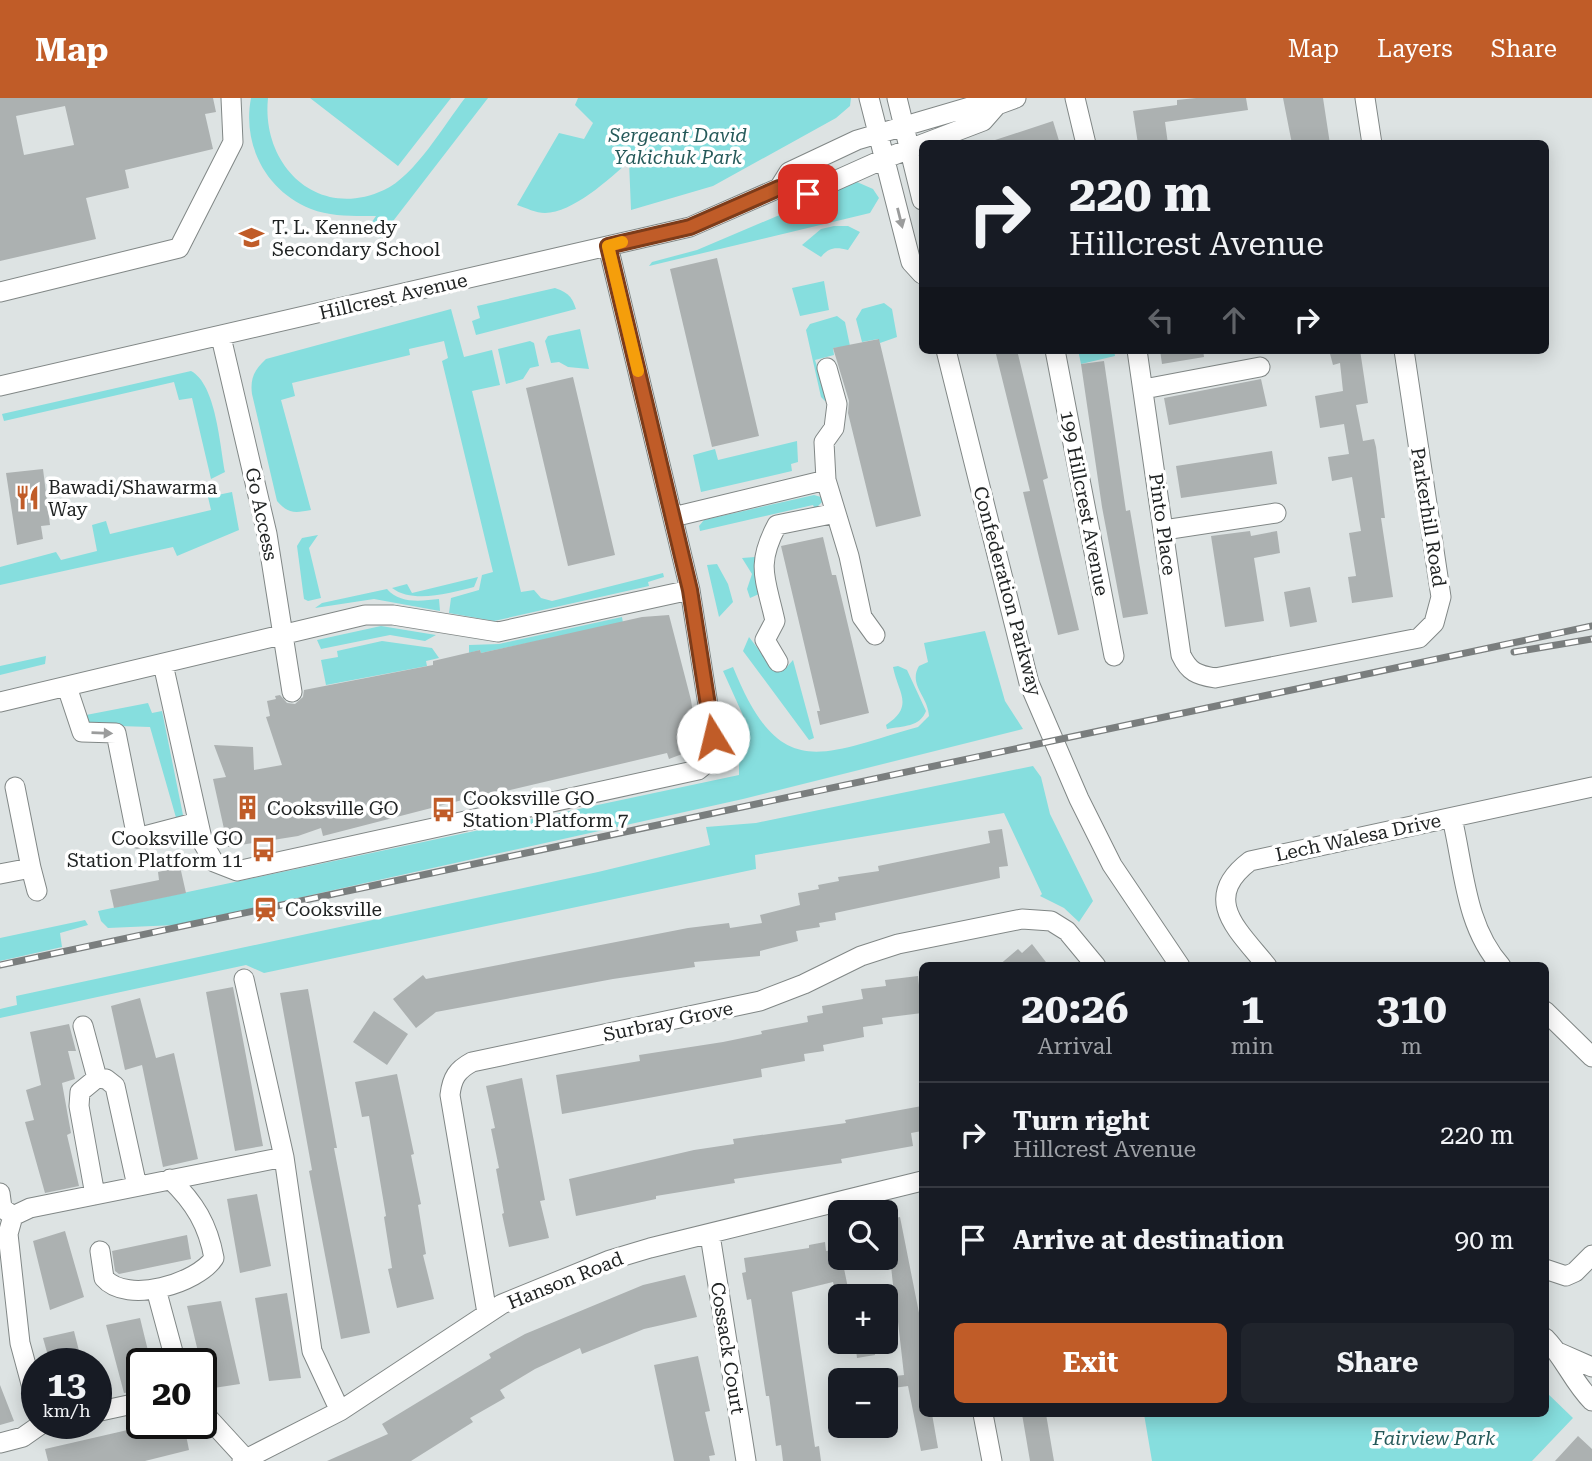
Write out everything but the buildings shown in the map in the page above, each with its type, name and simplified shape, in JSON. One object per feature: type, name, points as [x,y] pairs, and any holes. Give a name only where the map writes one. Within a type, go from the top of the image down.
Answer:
[{"type":"street","points":[[0,292],[178,248],[233,142],[230,98]]},
{"type":"street","points":[[869,98],[911,262],[919,271]]},
{"type":"street","points":[[897,98],[906,125],[919,188]]},
{"type":"street","name":"Hillcrest Avenue","points":[[933,140],[983,121],[997,106],[1016,98]]},
{"type":"street","points":[[1075,98],[1085,140]]},
{"type":"street","points":[[1365,98],[1371,140]]},
{"type":"street","name":"Hillcrest Avenue","points":[[0,386],[690,227],[779,188],[789,172],[857,140],[980,104],[997,106]]},
{"type":"street","name":"Hillcrest Avenue","points":[[779,188],[808,194],[919,145]]},
{"type":"street","points":[[163,664],[207,853],[214,862],[237,871],[698,770],[708,762],[713,737],[690,590],[608,246]]},
{"type":"street","name":"Go Access","points":[[221,337],[267,534],[292,692]]},
{"type":"street","name":"Confederation Parkway","points":[[947,354],[1029,683],[1079,799],[1112,865],[1177,962]]},
{"type":"street","name":"199 Hillcrest Avenue","points":[[1056,354],[1114,656]]},
{"type":"street","name":"Pinto Place","points":[[1138,354],[1181,655],[1187,668],[1198,675],[1215,678]]},
{"type":"street","name":"Parkerhill Road","points":[[1215,678],[1419,638],[1434,623],[1441,597],[1405,354]]},
{"type":"street","points":[[1144,390],[1261,367]]},
{"type":"street","points":[[827,368],[837,404],[834,428],[824,442],[826,480],[862,617],[875,635]]},
{"type":"street","points":[[673,517],[826,480]]},
{"type":"street","points":[[778,662],[765,640],[775,621],[763,563],[764,549],[777,525],[836,513]]},
{"type":"street","points":[[1164,530],[1276,513]]},
{"type":"street","points":[[0,702],[310,626],[374,615],[393,615],[498,632],[690,590]]},
{"type":"street","points":[[67,687],[82,732],[116,733],[137,838],[198,822]]},
{"type":"street","points":[[15,787],[37,891]]},
{"type":"street","name":"Lech Walesa Drive","points":[[1264,962],[1232,922],[1224,895],[1237,870],[1250,861],[1592,787]]},
{"type":"street","points":[[1452,818],[1472,914],[1480,935],[1498,962]]},
{"type":"street","points":[[0,874],[31,868]]},
{"type":"street","name":"Surbray Grove","points":[[486,1313],[450,1095],[452,1081],[460,1069],[472,1062],[760,1001],[804,984],[861,956],[898,944],[1022,919],[1051,921],[1067,931],[1093,962]]},
{"type":"street","points":[[244,979],[284,1157],[312,1351],[340,1410]]},
{"type":"street","points":[[1549,1015],[1592,1057]]},
{"type":"street","points":[[83,1026],[97,1078]]},
{"type":"street","points":[[94,1195],[79,1106],[80,1092],[97,1078],[106,1079],[115,1086],[138,1186]]},
{"type":"street","points":[[21,1348],[6,1267],[8,1234],[13,1216],[20,1210],[284,1157]]},
{"type":"street","points":[[100,1251],[104,1278],[109,1284],[124,1290],[156,1289],[200,1275],[214,1258],[204,1219],[187,1195],[170,1179]]},
{"type":"street","name":"Hanson Road","points":[[243,1460],[340,1410],[486,1313],[610,1260],[919,1182]]},
{"type":"street","points":[[0,1193],[2,1208],[13,1216]]},
{"type":"street","name":"Cossack Court","points":[[710,1235],[746,1461]]},
{"type":"street","points":[[1549,1270],[1566,1276],[1575,1272],[1592,1255]]},
{"type":"street","points":[[156,1289],[172,1348]]},
{"type":"street","points":[[1549,1342],[1560,1353],[1578,1388],[1592,1401]]},
{"type":"street","points":[[1560,1353],[1592,1367]]},
{"type":"street","points":[[984,1417],[992,1461]]},
{"type":"street","points":[[217,1429],[243,1460]]},
{"type":"street","points":[[0,1443],[21,1438]]},
{"type":"green space","points":[[251,98],[268,98],[268,122],[274,145],[284,165],[298,181],[316,192],[337,198],[359,198],[384,190],[407,174],[465,98],[488,98],[380,238],[367,229],[376,216],[319,212],[281,191],[261,164],[254,149],[249,116]]},
{"type":"green space","points":[[310,98],[451,98],[398,166]]},
{"type":"green space","name":"Sergeant David Yakichuk Park","points":[[578,98],[851,98],[850,106],[836,118],[713,186],[631,210],[629,161],[590,194],[556,212],[545,213],[517,205],[559,133],[584,139],[593,123],[575,105]]},
{"type":"green space","points":[[857,182],[873,189],[879,198],[870,213],[649,266],[652,262],[697,250]]},
{"type":"green space","points":[[848,226],[860,232],[848,250],[833,249],[821,257],[802,245],[821,229]]},
{"type":"green space","points":[[824,281],[829,310],[800,316],[792,288]]},
{"type":"green space","points":[[555,288],[569,296],[576,309],[476,335],[472,321],[480,318],[477,306]]},
{"type":"green space","points":[[884,303],[892,309],[897,337],[880,343],[878,339],[862,342],[856,319],[862,309]]},
{"type":"green space","points":[[451,309],[464,357],[492,350],[500,385],[472,391],[521,592],[534,590],[541,598],[552,601],[663,573],[664,577],[648,582],[649,586],[494,621],[449,613],[451,598],[479,590],[482,575],[493,572],[442,361],[448,358],[444,341],[409,349],[410,355],[292,383],[295,396],[281,400],[311,510],[292,512],[277,501],[252,394],[252,379],[262,363],[266,359]]},
{"type":"green space","points":[[837,316],[845,322],[850,346],[833,348],[834,355],[815,360],[828,400],[825,401],[821,397],[806,330],[810,324]]},
{"type":"green space","points":[[580,329],[589,369],[568,367],[559,362],[551,363],[545,341],[548,336]]},
{"type":"green space","points":[[530,341],[534,343],[539,366],[530,368],[523,379],[506,384],[498,349]]},
{"type":"green space","points":[[1079,354],[1115,354],[1115,356],[1081,364]]},
{"type":"green space","points":[[191,371],[206,389],[219,432],[225,472],[211,479],[192,398],[179,400],[174,382],[4,421],[2,414]]},
{"type":"green space","points":[[797,441],[798,462],[791,464],[792,471],[701,492],[693,455],[715,449],[718,460]]},
{"type":"green space","points":[[232,492],[239,530],[177,556],[173,547],[0,585],[0,567],[56,552],[61,560],[97,551],[92,525],[106,521],[110,534],[211,510],[208,497]]},
{"type":"green space","points":[[814,495],[821,497],[822,502],[815,509],[813,505],[700,531],[699,526],[704,520]]},
{"type":"green space","points":[[318,535],[309,548],[321,598],[308,601],[304,599],[297,546],[302,538]]},
{"type":"green space","points":[[755,557],[759,594],[750,598],[747,589],[752,574],[742,558]]},
{"type":"green space","points":[[717,564],[728,584],[733,602],[719,617],[707,565]]},
{"type":"green space","points":[[478,577],[474,587],[432,596],[410,595],[392,588],[407,584],[412,593]]},
{"type":"green space","points":[[387,589],[404,599],[439,599],[440,611],[374,599],[315,608],[322,603]]},
{"type":"green space","points":[[622,617],[623,623],[481,653],[480,650],[469,653],[469,645],[499,644]]},
{"type":"green space","points":[[381,626],[436,635],[425,641],[390,635],[321,649],[317,640]]},
{"type":"green space","points":[[985,631],[1005,701],[1023,729],[743,799],[176,925],[108,928],[101,921],[98,911],[739,775],[739,724],[746,722],[723,671],[733,667],[750,704],[768,729],[786,744],[806,751],[828,751],[854,746],[918,727],[929,716],[916,679],[919,666],[928,662],[924,643]]},
{"type":"green space","points":[[749,637],[773,668],[786,668],[793,660],[814,738],[809,740],[743,651]]},
{"type":"green space","points":[[382,641],[432,648],[439,658],[426,661],[427,666],[326,685],[321,660],[338,657],[337,651]]},
{"type":"green space","points":[[46,656],[45,664],[0,675],[0,666]]},
{"type":"green space","points":[[893,667],[907,670],[926,711],[915,723],[887,729],[886,725],[900,712],[902,705]]},
{"type":"green space","points":[[148,703],[152,713],[162,711],[183,815],[177,821],[150,727],[88,725],[86,715]]},
{"type":"green space","points":[[1033,766],[1041,777],[1050,814],[1093,901],[1079,922],[1064,908],[1040,896],[1042,894],[1004,813],[755,855],[756,869],[264,973],[246,965],[0,1018],[0,1009],[17,1005],[16,996],[598,872],[710,845],[706,827],[756,823]]},
{"type":"green space","points":[[85,920],[88,925],[60,933],[62,947],[0,961],[0,938]]},
{"type":"green space","name":"Fairview Park","points":[[1549,1395],[1573,1418],[1532,1461],[1152,1461],[1145,1417],[1549,1417]]},
{"type":"railway","points":[[0,965],[1592,626]]},
{"type":"railway","points":[[1514,652],[1592,639]]},
{"type":"slow traffic","points":[[622,242],[608,246],[638,371]]},
{"type":"place","name":"T. L. Kennedy Secondary School","points":[[252,238]]},
{"type":"place","name":"Bawadi/Shawarma Way","points":[[28,498]]},
{"type":"place","name":"Cooksville GO","points":[[247,808]]},
{"type":"place","name":"Cooksville GO Station Platform 7","points":[[443,809]]},
{"type":"place","name":"Cooksville GO Station Platform 11","points":[[263,849]]},
{"type":"place","name":"Cooksville","points":[[265,909]]},
{"type":"route","points":[[713,737],[690,590],[608,246],[690,227],[779,188],[808,194]]}]
